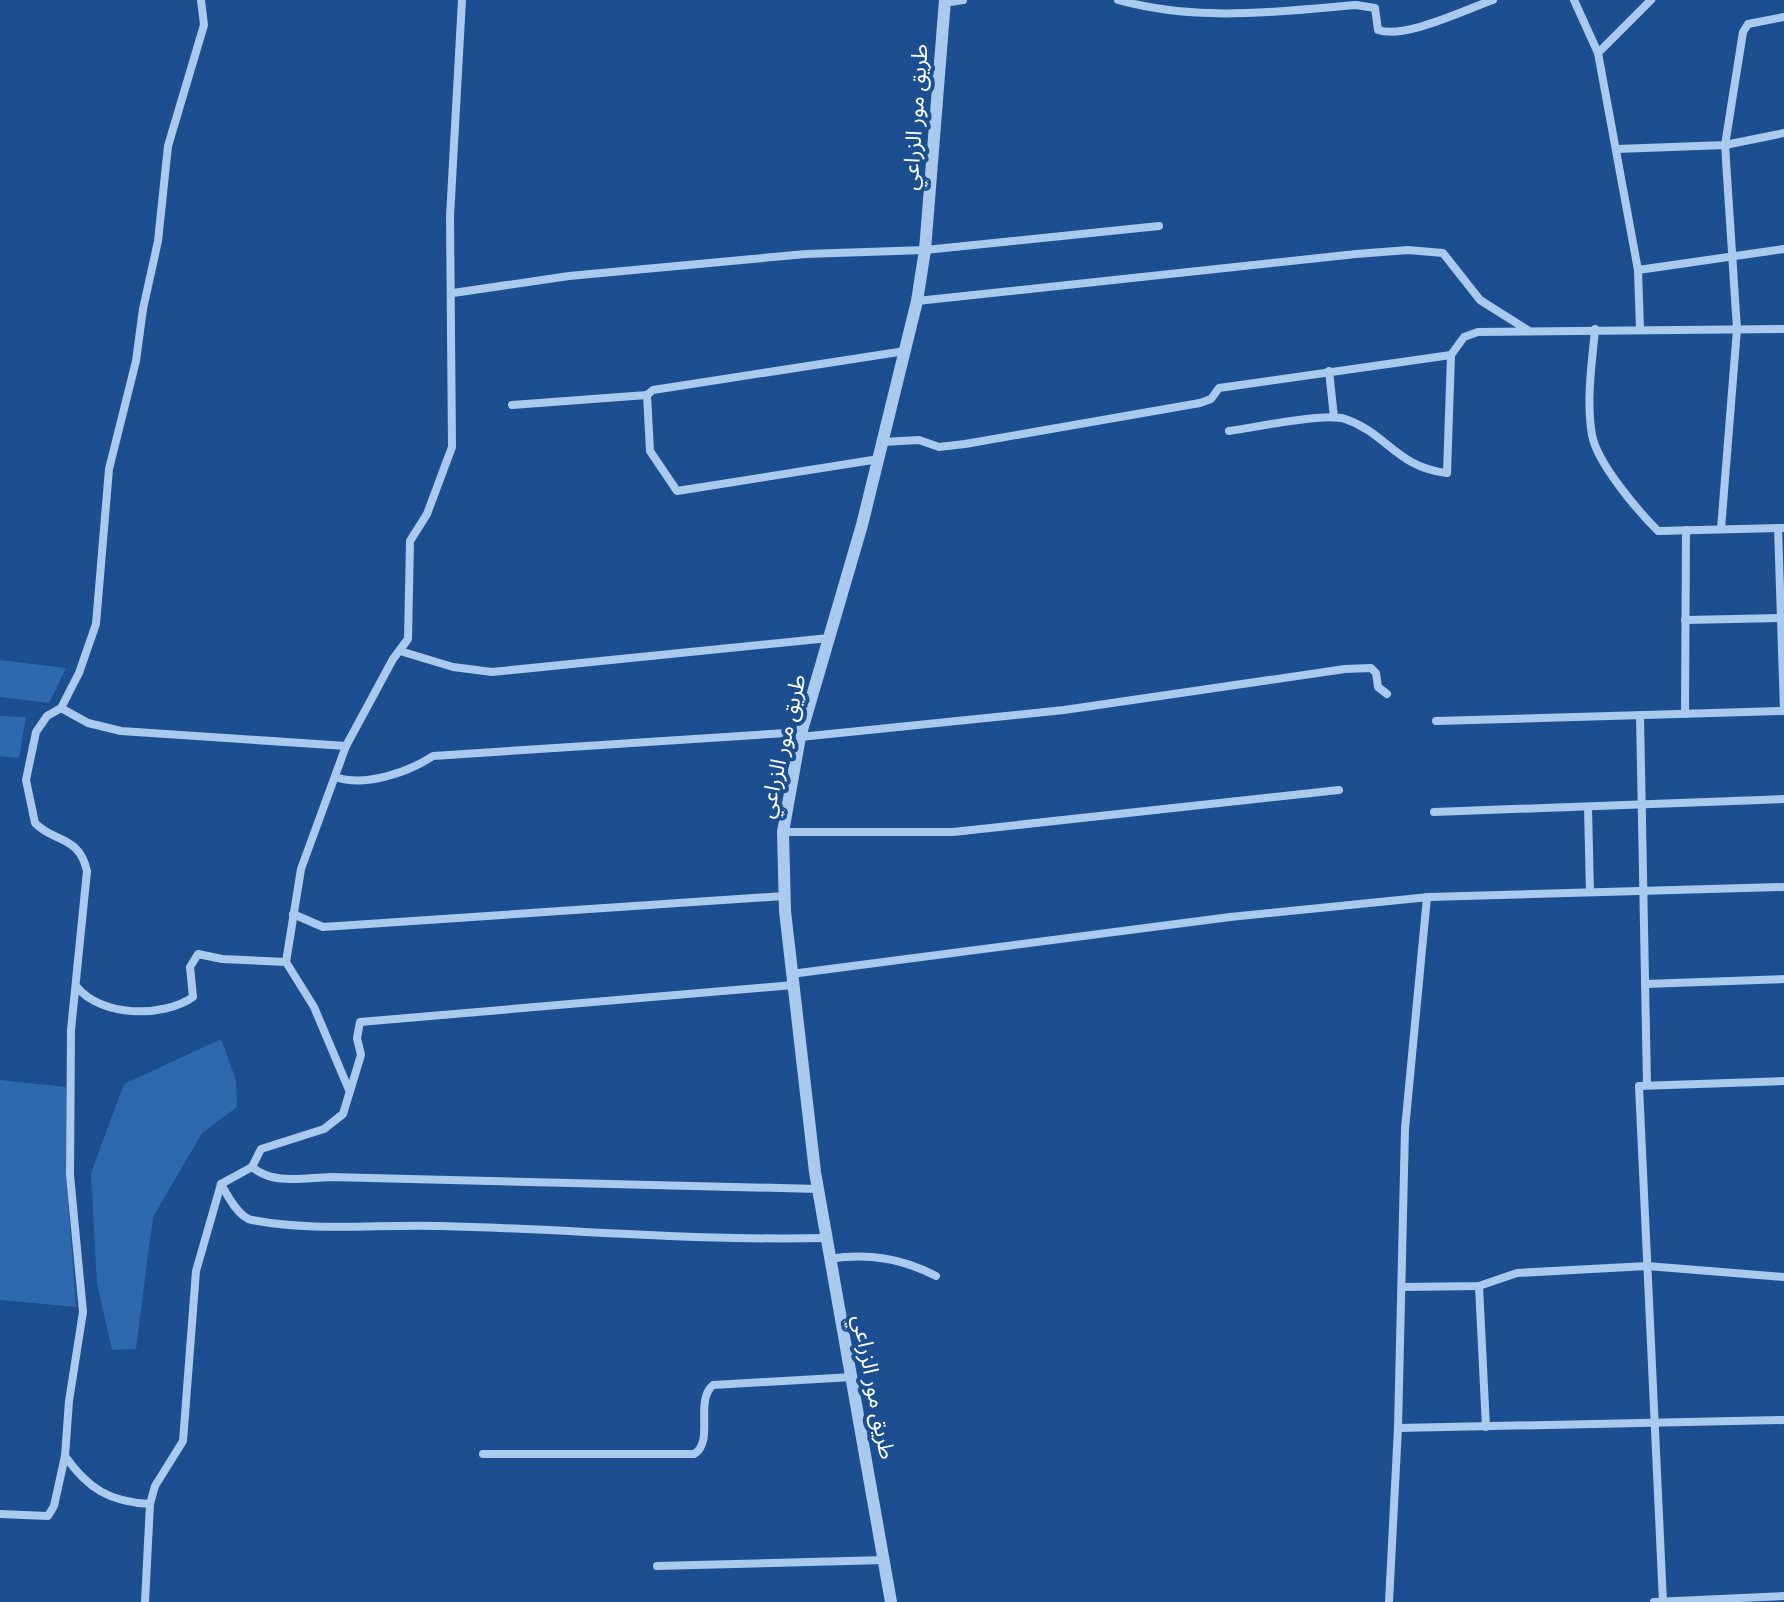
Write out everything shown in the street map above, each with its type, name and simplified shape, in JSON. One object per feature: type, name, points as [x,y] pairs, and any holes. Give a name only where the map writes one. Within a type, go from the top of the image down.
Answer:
[{"type":"street","points":[[0,1514],[39,1518],[51,1514],[65,1456],[73,1361],[83,1312],[70,1175],[71,1030],[87,871],[84,860],[71,843],[35,823],[26,780],[36,732],[47,716],[61,708],[79,673],[96,624],[109,469],[136,361],[143,309],[158,241],[168,146],[204,25],[201,0]]},
{"type":"street","points":[[349,1090],[319,1019],[286,962],[301,869],[346,746],[409,634],[410,541],[427,514],[452,447],[450,217],[462,0]]},
{"type":"street","points":[[944,1],[963,0]]},
{"type":"street","points":[[1118,0],[1152,10],[1221,16],[1356,5],[1375,8],[1378,30],[1383,32],[1400,32],[1493,0]]},
{"type":"street","points":[[1574,0],[1598,53],[1638,270],[1640,328]]},
{"type":"street","points":[[1598,53],[1651,0]]},
{"type":"street","name":"طريق مور الزراعي","points":[[891,1602],[818,1189],[792,980],[784,896],[783,832],[800,737],[879,459],[917,301],[925,250],[944,1]]},
{"type":"street","points":[[1721,529],[1737,329],[1735,257],[1725,145],[1743,32],[1748,24],[1784,17]]},
{"type":"street","points":[[1617,149],[1725,145],[1784,133]]},
{"type":"street","points":[[453,293],[569,276],[806,254],[925,250],[1159,226]]},
{"type":"street","points":[[1638,270],[1784,249]]},
{"type":"street","points":[[917,301],[1356,254],[1428,250],[1443,253],[1480,300],[1529,331]]},
{"type":"street","points":[[1229,431],[1334,417],[1369,431],[1416,467],[1447,473],[1451,355],[1464,337],[1478,332],[1595,329],[1784,329]]},
{"type":"street","points":[[1436,721],[1784,711],[1781,528],[1658,531],[1640,513],[1596,446],[1590,401],[1595,329]]},
{"type":"street","points":[[512,405],[647,395],[653,390],[905,351]]},
{"type":"street","points":[[883,442],[919,440],[939,447],[965,444],[1200,403],[1211,399],[1219,388],[1451,355]]},
{"type":"street","points":[[1329,371],[1334,417]]},
{"type":"street","points":[[647,395],[650,451],[677,491],[879,459]]},
{"type":"street","points":[[1685,714],[1686,530]]},
{"type":"street","points":[[1685,620],[1781,618]]},
{"type":"street","points":[[400,651],[453,667],[492,672],[829,638]]},
{"type":"street","points":[[335,777],[351,782],[414,768],[433,756],[786,733],[800,737],[1064,710],[1345,669],[1371,668],[1376,673],[1381,692],[1387,694]]},
{"type":"street","points":[[61,708],[88,723],[121,731],[346,746]]},
{"type":"street","points":[[1640,715],[1647,1085]]},
{"type":"street","points":[[783,832],[953,832],[1339,790]]},
{"type":"street","points":[[1434,812],[1784,799]]},
{"type":"street","points":[[1588,807],[1590,892]]},
{"type":"street","points":[[145,1602],[150,1504],[155,1486],[183,1441],[196,1271],[221,1184],[252,1167],[261,1149],[324,1129],[343,1114],[361,1055],[357,1038],[360,1022],[792,980],[1230,917],[1427,897],[1784,887]]},
{"type":"street","points":[[293,914],[323,927],[784,896]]},
{"type":"street","points":[[1389,1602],[1403,1287],[1405,1129],[1427,897]]},
{"type":"street","points":[[77,987],[85,997],[116,1010],[172,1007],[193,997],[190,967],[198,954],[222,959],[286,962]]},
{"type":"street","points":[[1645,984],[1784,979]]},
{"type":"street","points":[[1663,1602],[1639,1086],[1784,1081]]},
{"type":"street","points":[[252,1167],[266,1179],[330,1177],[818,1189]]},
{"type":"street","points":[[221,1184],[249,1220],[303,1227],[440,1226],[707,1240],[825,1238]]},
{"type":"street","points":[[828,1259],[873,1256],[903,1261],[936,1276]]},
{"type":"street","points":[[1403,1287],[1479,1286],[1517,1273],[1647,1266],[1784,1277]]},
{"type":"street","points":[[1479,1286],[1486,1427]]},
{"type":"street","points":[[483,1454],[694,1454],[702,1445],[705,1396],[713,1385],[852,1377]]},
{"type":"street","points":[[1398,1428],[1784,1420]]},
{"type":"street","points":[[65,1456],[91,1488],[111,1499],[150,1504]]},
{"type":"street","points":[[657,1566],[885,1560]]},
{"type":"street","points":[[1654,1602],[1784,1596]]},
{"type":"shaded area","points":[[0,660],[66,668],[49,703],[0,697]]},
{"type":"shaded area","points":[[0,716],[26,717],[19,758],[0,756]]},
{"type":"shaded area","points":[[221,1039],[236,1080],[237,1107],[202,1133],[153,1217],[136,1349],[112,1350],[97,1284],[91,1173],[124,1084]]},
{"type":"shaded area","points":[[0,1080],[66,1087],[66,1173],[76,1307],[0,1300]]}]
